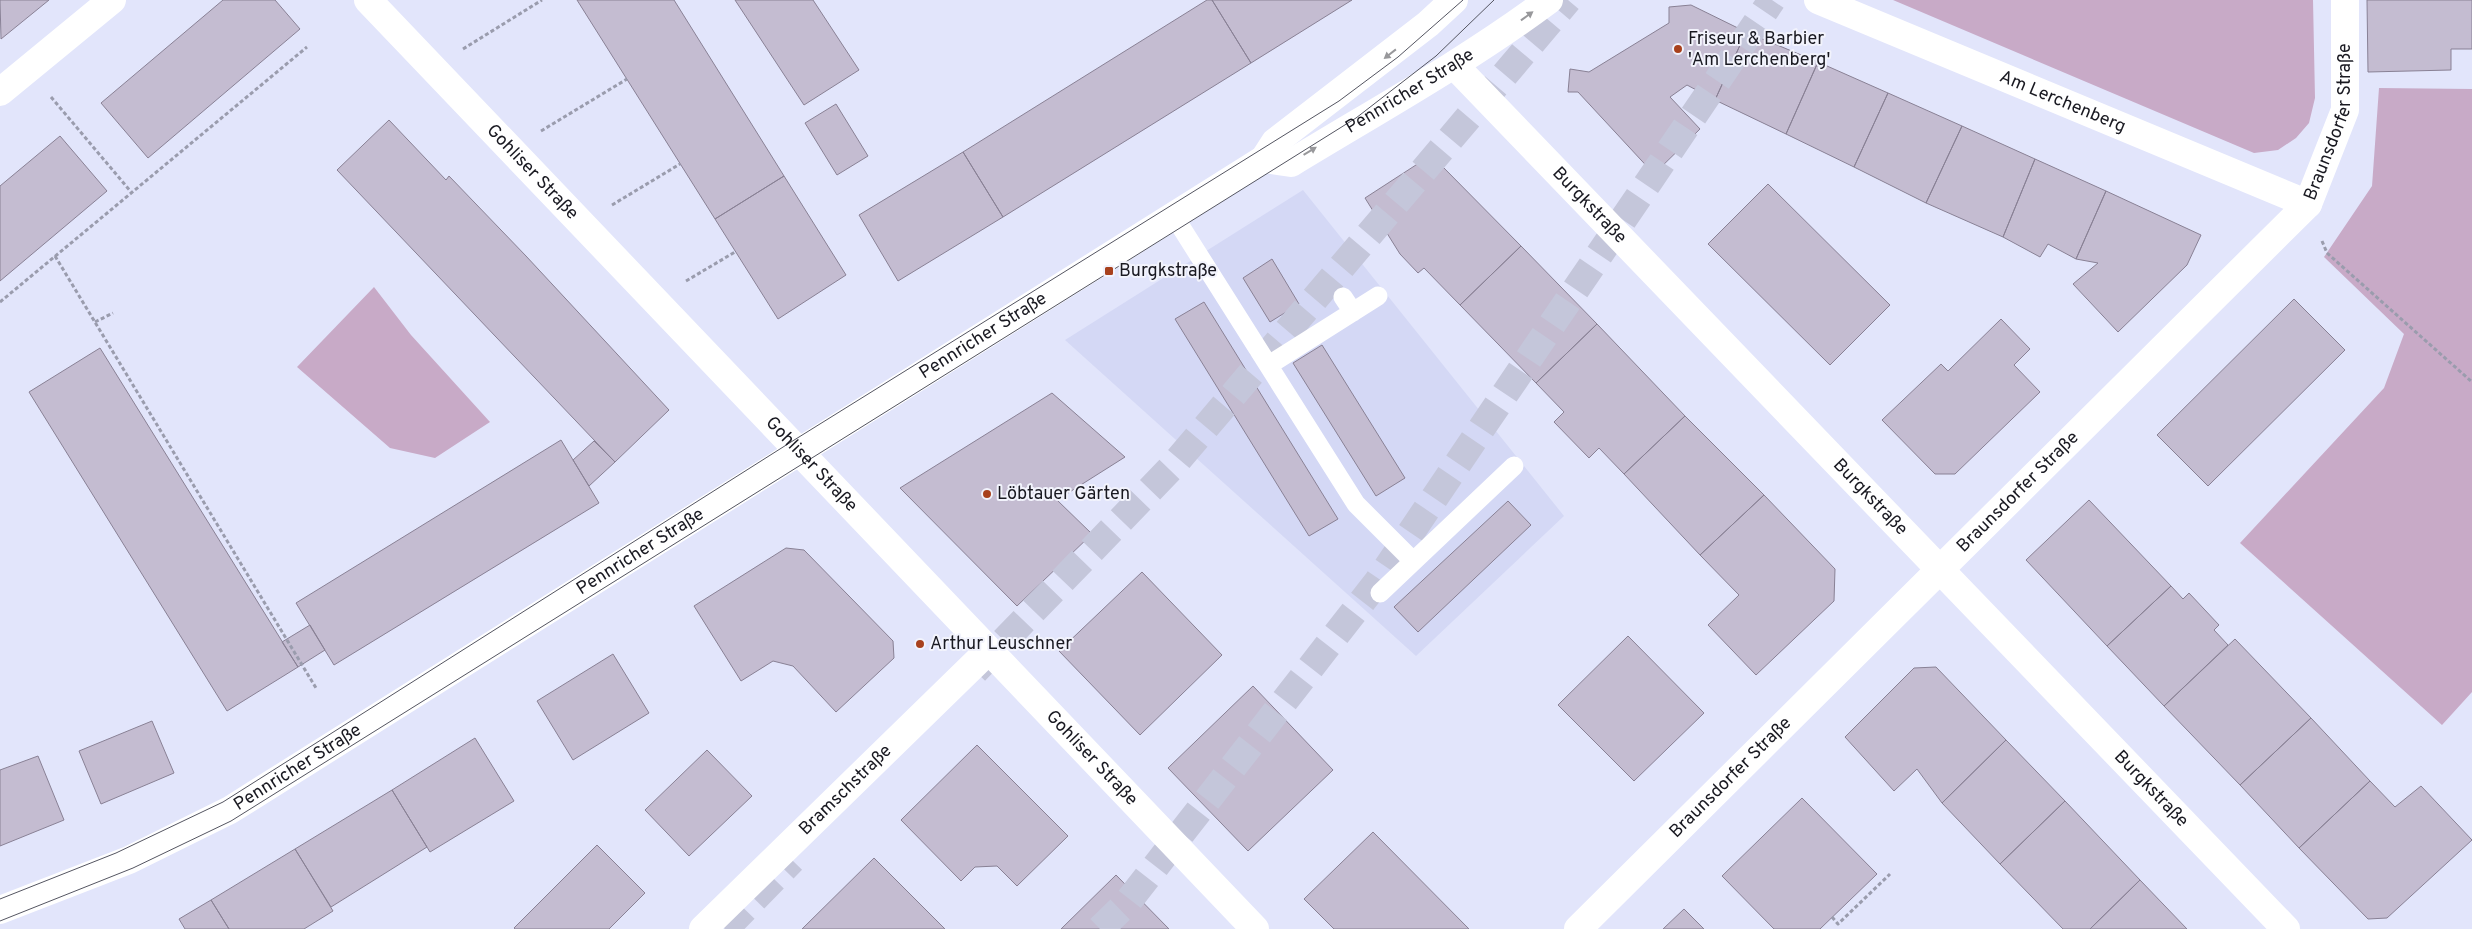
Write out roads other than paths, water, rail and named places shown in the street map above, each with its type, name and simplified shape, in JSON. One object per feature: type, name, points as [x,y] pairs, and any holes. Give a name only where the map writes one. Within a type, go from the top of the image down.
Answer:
[{"type":"street","points":[[0,92],[112,0]]},
{"type":"street","name":"Gohliser Straße","points":[[368,0],[1255,929]]},
{"type":"street","points":[[1428,24],[1441,0]]},
{"type":"street","name":"Pennricher Straße","points":[[0,910],[129,860],[230,810],[1264,159],[1275,142],[1428,24],[1454,0]]},
{"type":"street","name":"Pennricher Straße","points":[[1264,159],[1290,163],[1454,65],[1505,32],[1549,0]]},
{"type":"street","name":"Am Lerchenberg","points":[[1818,0],[2308,204]]},
{"type":"street","name":"Braunsdorfer Straße","points":[[1578,929],[2308,204],[2345,110],[2345,0]]},
{"type":"street","name":"Burgkstraße","points":[[1454,65],[2286,929]]},
{"type":"street","name":"Bramschstraße","points":[[703,929],[988,651]]},
{"type":"lane","points":[[1174,216],[1356,504],[1413,561]]},
{"type":"lane","points":[[1269,365],[1348,305],[1378,296]]},
{"type":"lane","points":[[1380,593],[1514,466]]},
{"type":"tunnel","points":[[975,671],[1172,467],[1568,0]]},
{"type":"tunnel","points":[[1100,929],[1127,903],[1378,581],[1772,0]]},
{"type":"tunnel","points":[[725,929],[792,860]]},
{"type":"tram line","points":[[0,899],[116,853],[223,802],[791,442],[1339,101],[1398,57],[1463,0]]},
{"type":"tram line","points":[[0,921],[133,868],[231,821],[1356,118],[1436,56],[1494,0]]},
{"type":"place","name":"Friseur & Barbier 'Am Lerchenberg'","points":[[1678,49]]},
{"type":"place","name":"Burgkstraße","points":[[1109,271]]},
{"type":"place","name":"Löbtauer Gärten","points":[[987,494]]},
{"type":"place","name":"Arthur Leuschner","points":[[920,644]]}]
